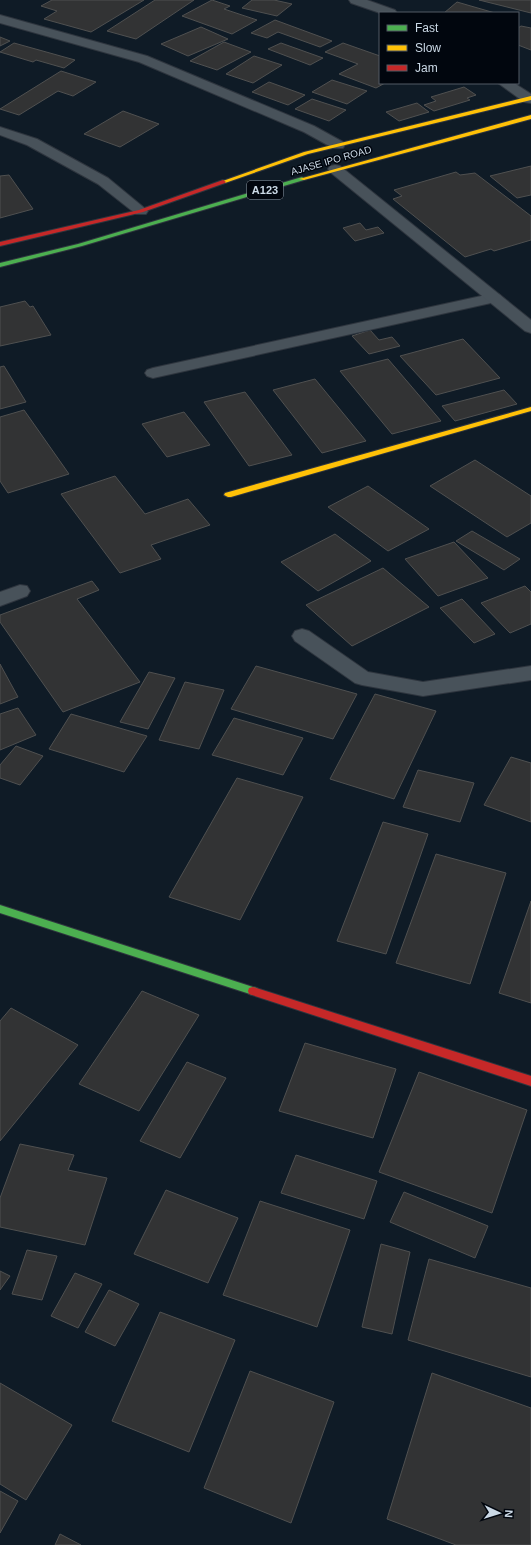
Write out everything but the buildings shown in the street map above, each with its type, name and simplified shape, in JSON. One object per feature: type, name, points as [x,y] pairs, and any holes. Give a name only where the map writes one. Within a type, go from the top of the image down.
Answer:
[{"type":"main road","name":"AJASE IPO ROAD","points":[[0,244],[141,211],[306,153],[530,99]]},
{"type":"main road","name":"AJASE IPO ROAD","points":[[0,265],[80,245],[335,169],[531,116]]},
{"type":"main road","points":[[228,495],[531,408]]},
{"type":"main road","points":[[0,909],[531,1081]]},
{"type":"street","points":[[355,0],[388,12]]},
{"type":"street","points":[[507,84],[530,99]]},
{"type":"street","points":[[335,169],[531,328]]},
{"type":"street","points":[[0,599],[20,591]]},
{"type":"street","points":[[302,636],[362,678],[423,688],[531,672]]},
{"type":"lane","points":[[0,19],[143,58],[309,129],[338,145]]},
{"type":"lane","points":[[0,131],[32,142],[103,181],[141,211]]},
{"type":"lane","points":[[154,373],[495,298]]},
{"type":"traffic: fast","points":[[0,265],[80,245],[302,179]]},
{"type":"traffic: fast","points":[[0,909],[253,991]]},
{"type":"traffic: slow","points":[[223,182],[306,153],[531,98]]},
{"type":"traffic: slow","points":[[302,179],[531,117]]},
{"type":"traffic: slow","points":[[228,495],[531,409]]},
{"type":"traffic: jam","points":[[0,244],[141,211],[223,182]]},
{"type":"traffic: jam","points":[[253,991],[531,1081]]}]
